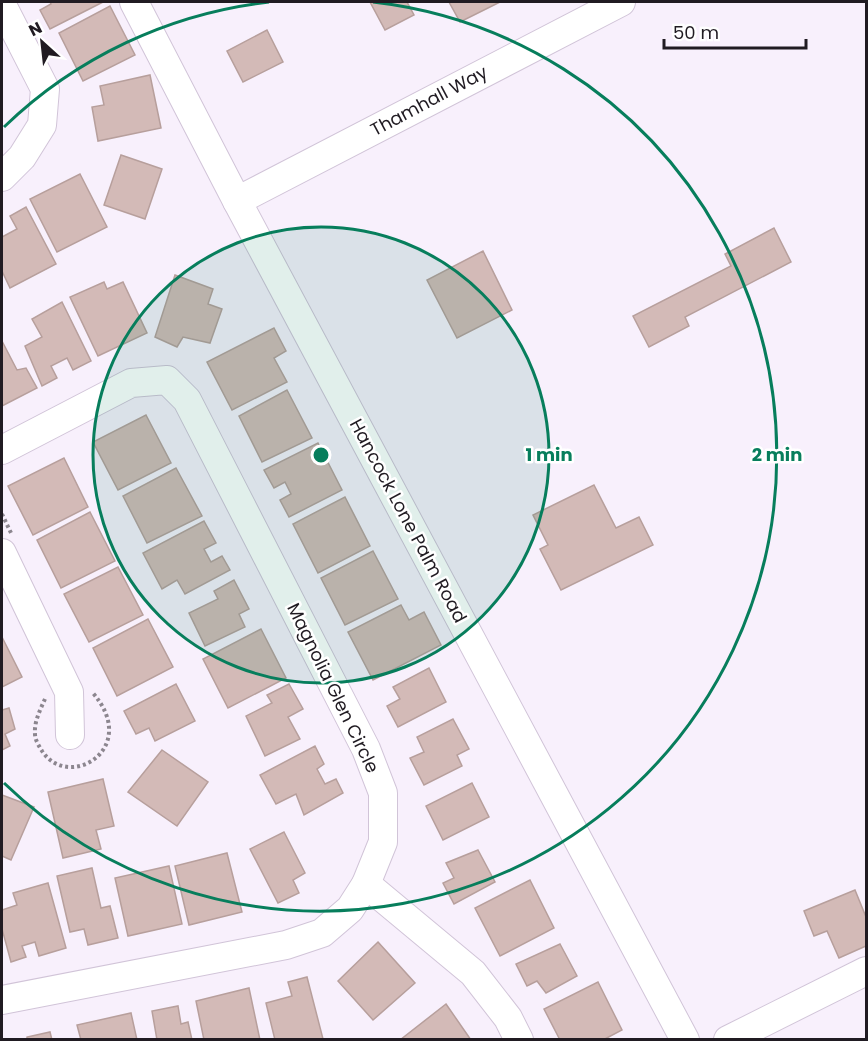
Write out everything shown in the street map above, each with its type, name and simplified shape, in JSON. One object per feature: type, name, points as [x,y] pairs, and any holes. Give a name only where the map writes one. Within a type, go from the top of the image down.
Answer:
[{"type":"street","name":"Hancock Lone Palm Road","points":[[134,2],[237,201],[686,1040]]},
{"type":"street","name":"Thamhall Way","points":[[237,201],[621,2]]},
{"type":"street","points":[[2,5],[45,89],[42,125],[22,157],[2,177]]},
{"type":"street","name":"Magnolia Glen Circle","points":[[2,450],[131,383],[167,380],[187,400],[366,749],[383,793],[383,842],[366,884],[350,909],[322,933],[286,945],[2,1000]]},
{"type":"street","points":[[2,553],[69,692],[70,735]]},
{"type":"street","points":[[366,884],[473,973],[508,1018],[519,1040]]},
{"type":"street","points":[[728,1040],[867,971]]},
{"type":"building","points":[[50,2],[103,2],[50,29],[40,10],[51,4]]},
{"type":"building","points":[[370,2],[407,2],[414,15],[385,30]]},
{"type":"building","points":[[449,2],[500,2],[460,22]]},
{"type":"building","points":[[110,6],[135,55],[83,81],[59,33]]},
{"type":"building","points":[[267,30],[283,62],[243,82],[227,51]]},
{"type":"building","points":[[150,75],[161,128],[98,141],[92,107],[104,105],[100,86]]},
{"type":"building","points":[[121,155],[162,169],[145,219],[104,205]]},
{"type":"building","points":[[80,174],[107,227],[57,252],[30,199]]},
{"type":"building","points":[[26,207],[56,264],[10,288],[2,271],[2,237],[17,229],[10,216]]},
{"type":"building","points":[[774,228],[791,262],[685,317],[689,326],[649,347],[633,316],[731,266],[725,254]]},
{"type":"building","points":[[483,251],[512,310],[457,338],[427,280]]},
{"type":"building","points":[[175,275],[213,289],[208,304],[222,309],[210,343],[183,337],[177,347],[155,337]]},
{"type":"building","points":[[104,282],[107,289],[123,282],[147,333],[98,356],[70,297]]},
{"type":"building","points":[[62,302],[91,361],[73,370],[67,358],[51,366],[57,378],[42,386],[25,346],[42,337],[32,319]]},
{"type":"building","points":[[274,328],[286,351],[274,358],[287,382],[232,410],[207,362]]},
{"type":"building","points":[[2,341],[17,370],[26,368],[37,388],[2,406]]},
{"type":"building","points":[[287,390],[312,438],[262,462],[239,416]]},
{"type":"building","points":[[146,415],[171,463],[118,490],[93,442]]},
{"type":"building","points":[[318,443],[342,490],[289,517],[280,500],[291,494],[285,482],[274,488],[264,470]]},
{"type":"building","points":[[64,458],[88,507],[33,535],[8,486]]},
{"type":"building","points":[[176,468],[202,516],[147,543],[123,496]]},
{"type":"building","points":[[594,485],[616,528],[639,517],[653,545],[561,590],[540,549],[548,545],[533,515]]},
{"type":"building","points":[[345,497],[370,546],[318,573],[293,524]]},
{"type":"building","points":[[90,512],[115,561],[61,588],[37,540]]},
{"type":"building","points":[[204,521],[216,543],[204,549],[211,562],[222,556],[230,570],[185,594],[177,580],[162,589],[143,553]]},
{"type":"building","points":[[373,551],[398,599],[345,625],[321,578]]},
{"type":"building","points":[[118,567],[143,615],[89,642],[64,594]]},
{"type":"building","points":[[234,580],[249,609],[239,614],[245,627],[205,646],[189,613],[218,599],[214,591]]},
{"type":"building","points":[[401,605],[409,620],[424,612],[441,645],[373,680],[348,632]]},
{"type":"building","points":[[148,619],[173,667],[117,696],[93,648]]},
{"type":"building","points":[[261,629],[286,678],[228,708],[203,659]]},
{"type":"building","points":[[2,637],[22,677],[2,687]]},
{"type":"building","points":[[429,668],[446,702],[398,727],[387,706],[400,699],[393,687]]},
{"type":"building","points":[[176,684],[195,721],[155,741],[149,728],[136,734],[124,711]]},
{"type":"building","points":[[289,684],[303,709],[288,717],[300,739],[265,756],[246,716],[272,703],[267,695]]},
{"type":"building","points":[[9,708],[15,729],[5,734],[10,746],[2,750],[2,710]]},
{"type":"building","points":[[453,719],[469,749],[457,755],[462,766],[424,785],[410,758],[424,752],[417,737]]},
{"type":"building","points":[[315,746],[324,764],[317,769],[325,784],[336,779],[343,793],[304,815],[296,794],[276,804],[260,775]]},
{"type":"building","points":[[162,750],[208,782],[177,826],[128,792]]},
{"type":"building","points":[[103,779],[114,826],[96,830],[101,849],[63,858],[48,792]]},
{"type":"building","points":[[472,783],[489,817],[443,840],[426,806]]},
{"type":"building","points":[[2,795],[34,807],[11,860],[2,856]]},
{"type":"building","points":[[284,832],[305,873],[293,880],[299,893],[278,903],[250,849]]},
{"type":"building","points":[[478,850],[495,882],[454,904],[443,883],[454,878],[446,863]]},
{"type":"building","points":[[227,853],[242,912],[189,925],[175,866]]},
{"type":"building","points":[[169,866],[182,924],[128,936],[115,878]]},
{"type":"building","points":[[92,868],[101,908],[110,906],[118,938],[88,945],[84,929],[70,932],[57,876]]},
{"type":"building","points":[[530,880],[554,928],[500,956],[475,908]]},
{"type":"building","points":[[48,883],[66,948],[39,956],[35,942],[22,946],[26,957],[11,962],[2,929],[2,910],[17,905],[13,893]]},
{"type":"building","points":[[855,890],[866,917],[866,946],[839,958],[827,931],[814,936],[804,911]]},
{"type":"building","points":[[378,942],[415,983],[373,1020],[338,981]]},
{"type":"building","points":[[560,944],[577,976],[546,993],[537,981],[527,986],[516,964]]},
{"type":"building","points":[[307,977],[323,1039],[275,1040],[266,1003],[292,996],[288,982]]},
{"type":"building","points":[[598,982],[622,1030],[603,1040],[560,1040],[544,1009]]},
{"type":"building","points":[[249,988],[260,1040],[204,1040],[196,1001]]},
{"type":"building","points":[[446,1004],[471,1040],[400,1040]]},
{"type":"building","points":[[178,1006],[181,1024],[188,1022],[192,1040],[157,1040],[152,1011]]},
{"type":"building","points":[[131,1013],[137,1040],[81,1040],[77,1025]]},
{"type":"building","points":[[50,1032],[52,1040],[27,1040],[27,1037]]}]
